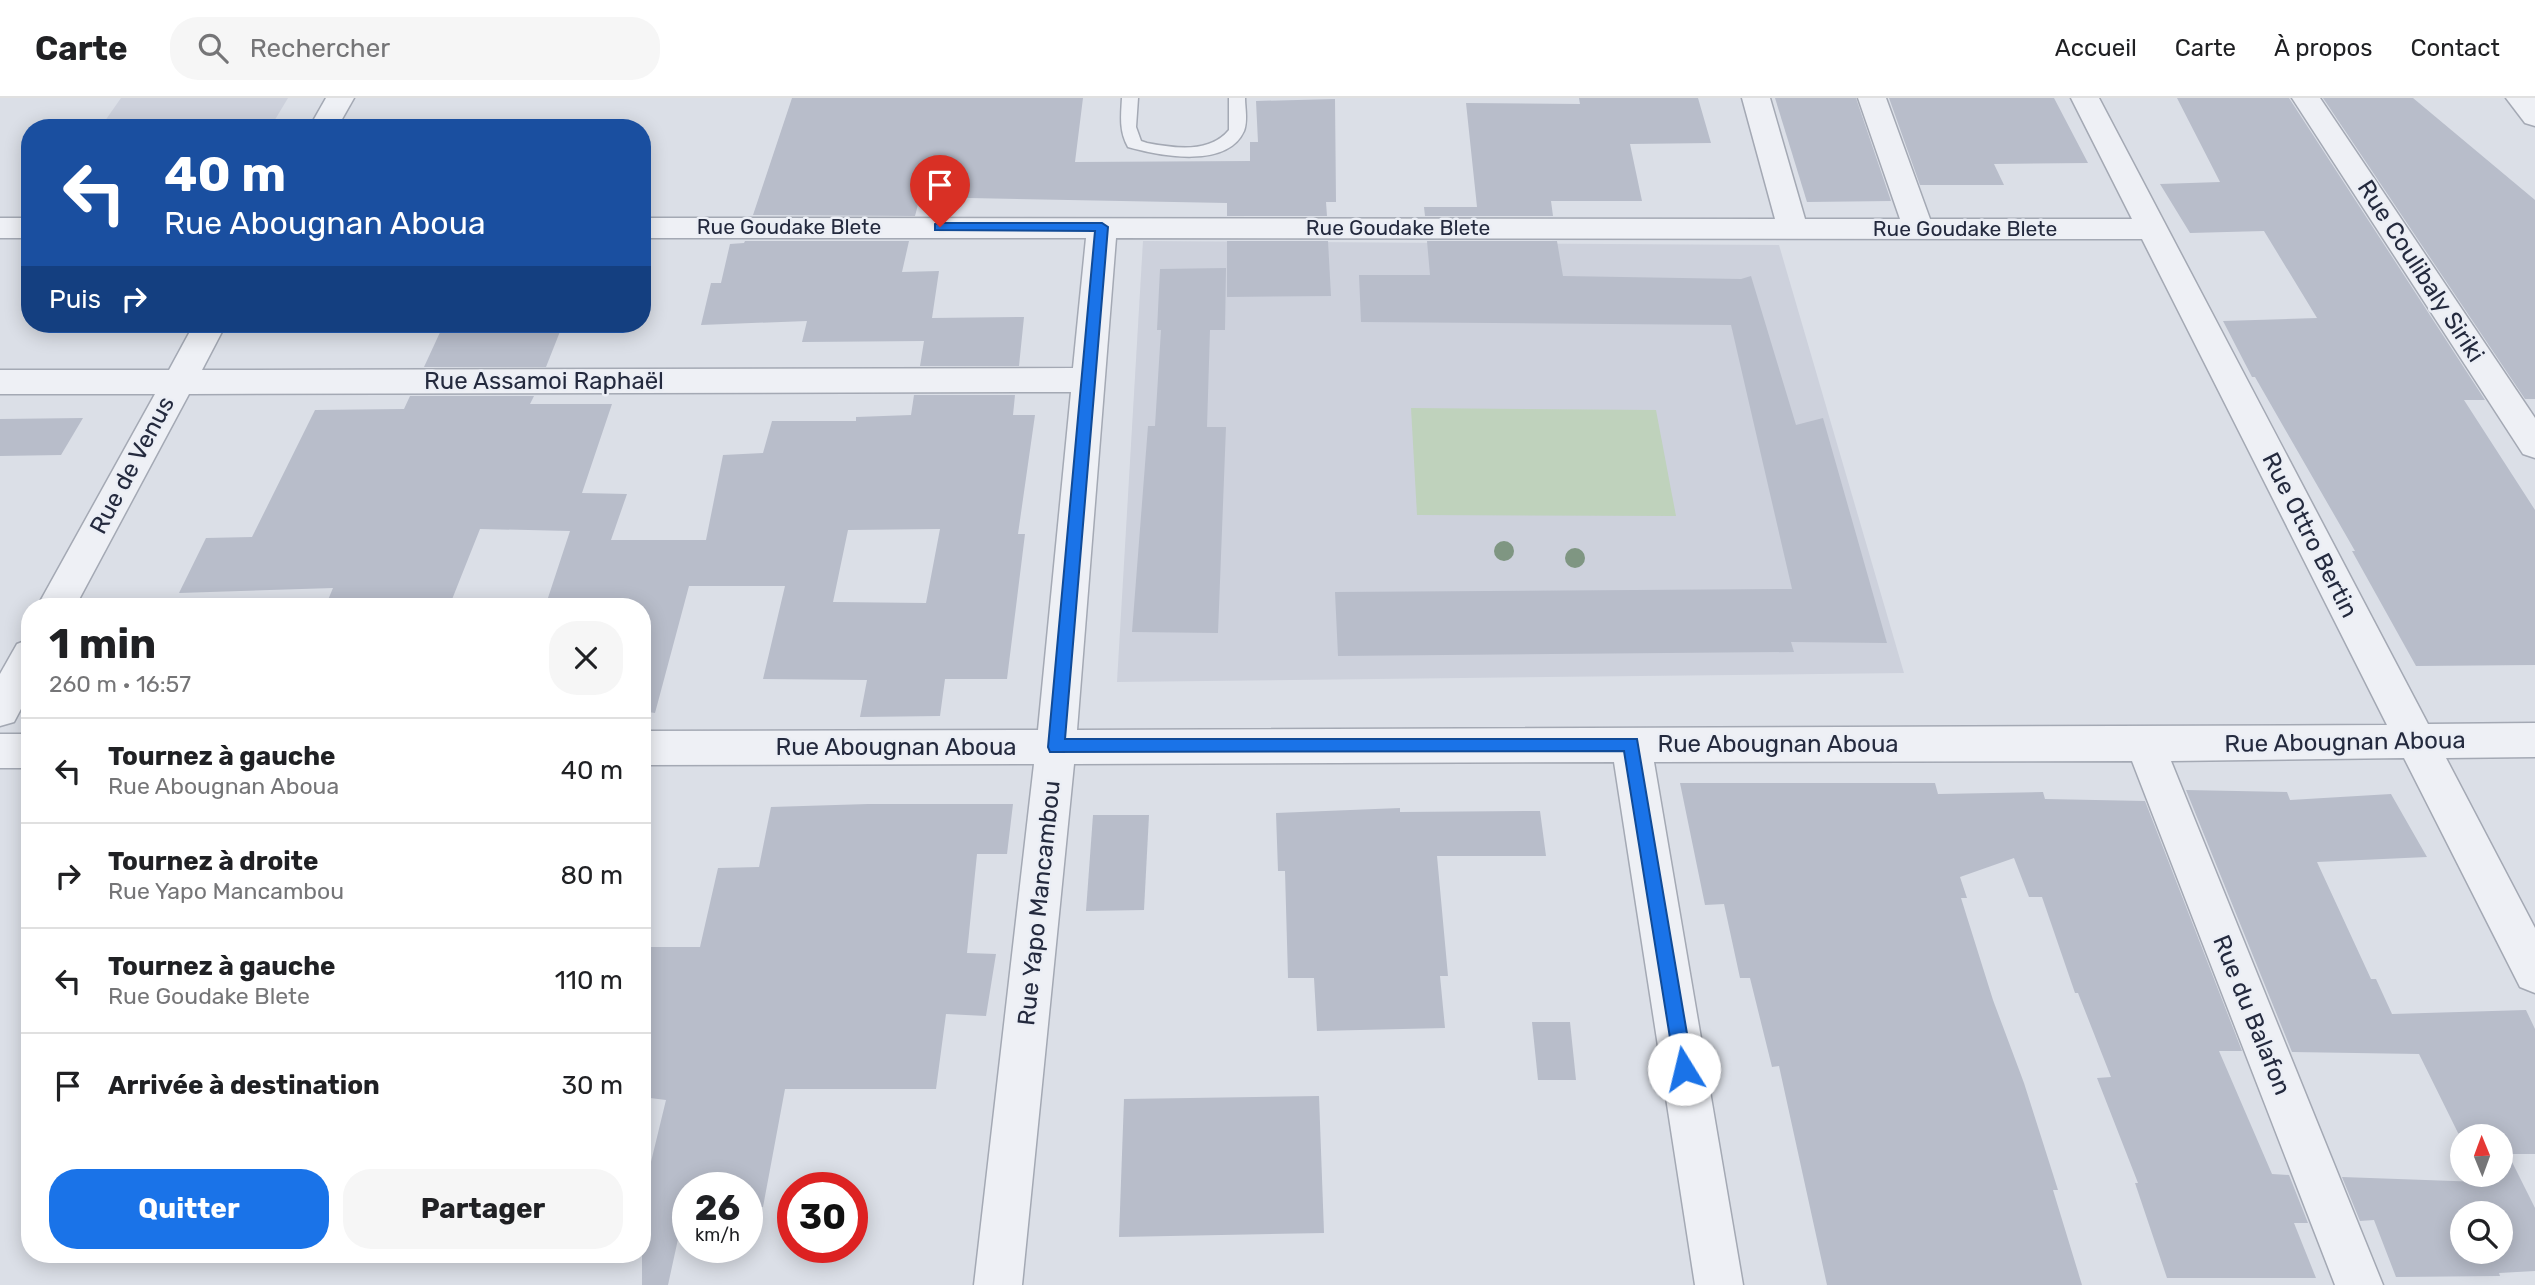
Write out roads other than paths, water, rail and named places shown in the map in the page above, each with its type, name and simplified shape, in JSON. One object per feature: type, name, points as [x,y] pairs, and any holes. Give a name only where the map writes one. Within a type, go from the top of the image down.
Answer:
[{"type":"street","points":[[328,119],[341,98]]},
{"type":"street","points":[[1756,98],[1793,228]]},
{"type":"street","points":[[1872,98],[1919,229]]},
{"type":"street","name":"Rue Ottro Bertin","points":[[2085,98],[2535,972]]},
{"type":"street","name":"Rue Coulibaly Siriki","points":[[2306,98],[2535,444]]},
{"type":"street","points":[[2520,98],[2535,117]]},
{"type":"street","name":"Rue Yapo Mancambou","points":[[998,1285],[1056,747],[1102,227]]},
{"type":"street","points":[[0,228],[21,228]]},
{"type":"street","name":"Rue Goudake Blete","points":[[651,228],[2154,229]]},
{"type":"street","name":"Rue de Venus","points":[[61,598],[205,333]]},
{"type":"street","name":"Rue Assamoi Raphaël","points":[[0,382],[1089,380]]},
{"type":"street","points":[[0,710],[21,672]]},
{"type":"street","name":"Rue Abougnan Aboua","points":[[651,748],[2145,744],[2535,740]]},
{"type":"street","points":[[1631,744],[1719,1285]]},
{"type":"street","name":"Rue du Balafon","points":[[2145,744],[2358,1285]]},
{"type":"street","points":[[0,751],[21,751]]},
{"type":"lane","points":[[1130,98],[1128,127],[1134,144],[1154,151],[1213,150],[1226,142],[1237,129],[1237,98]]}]
